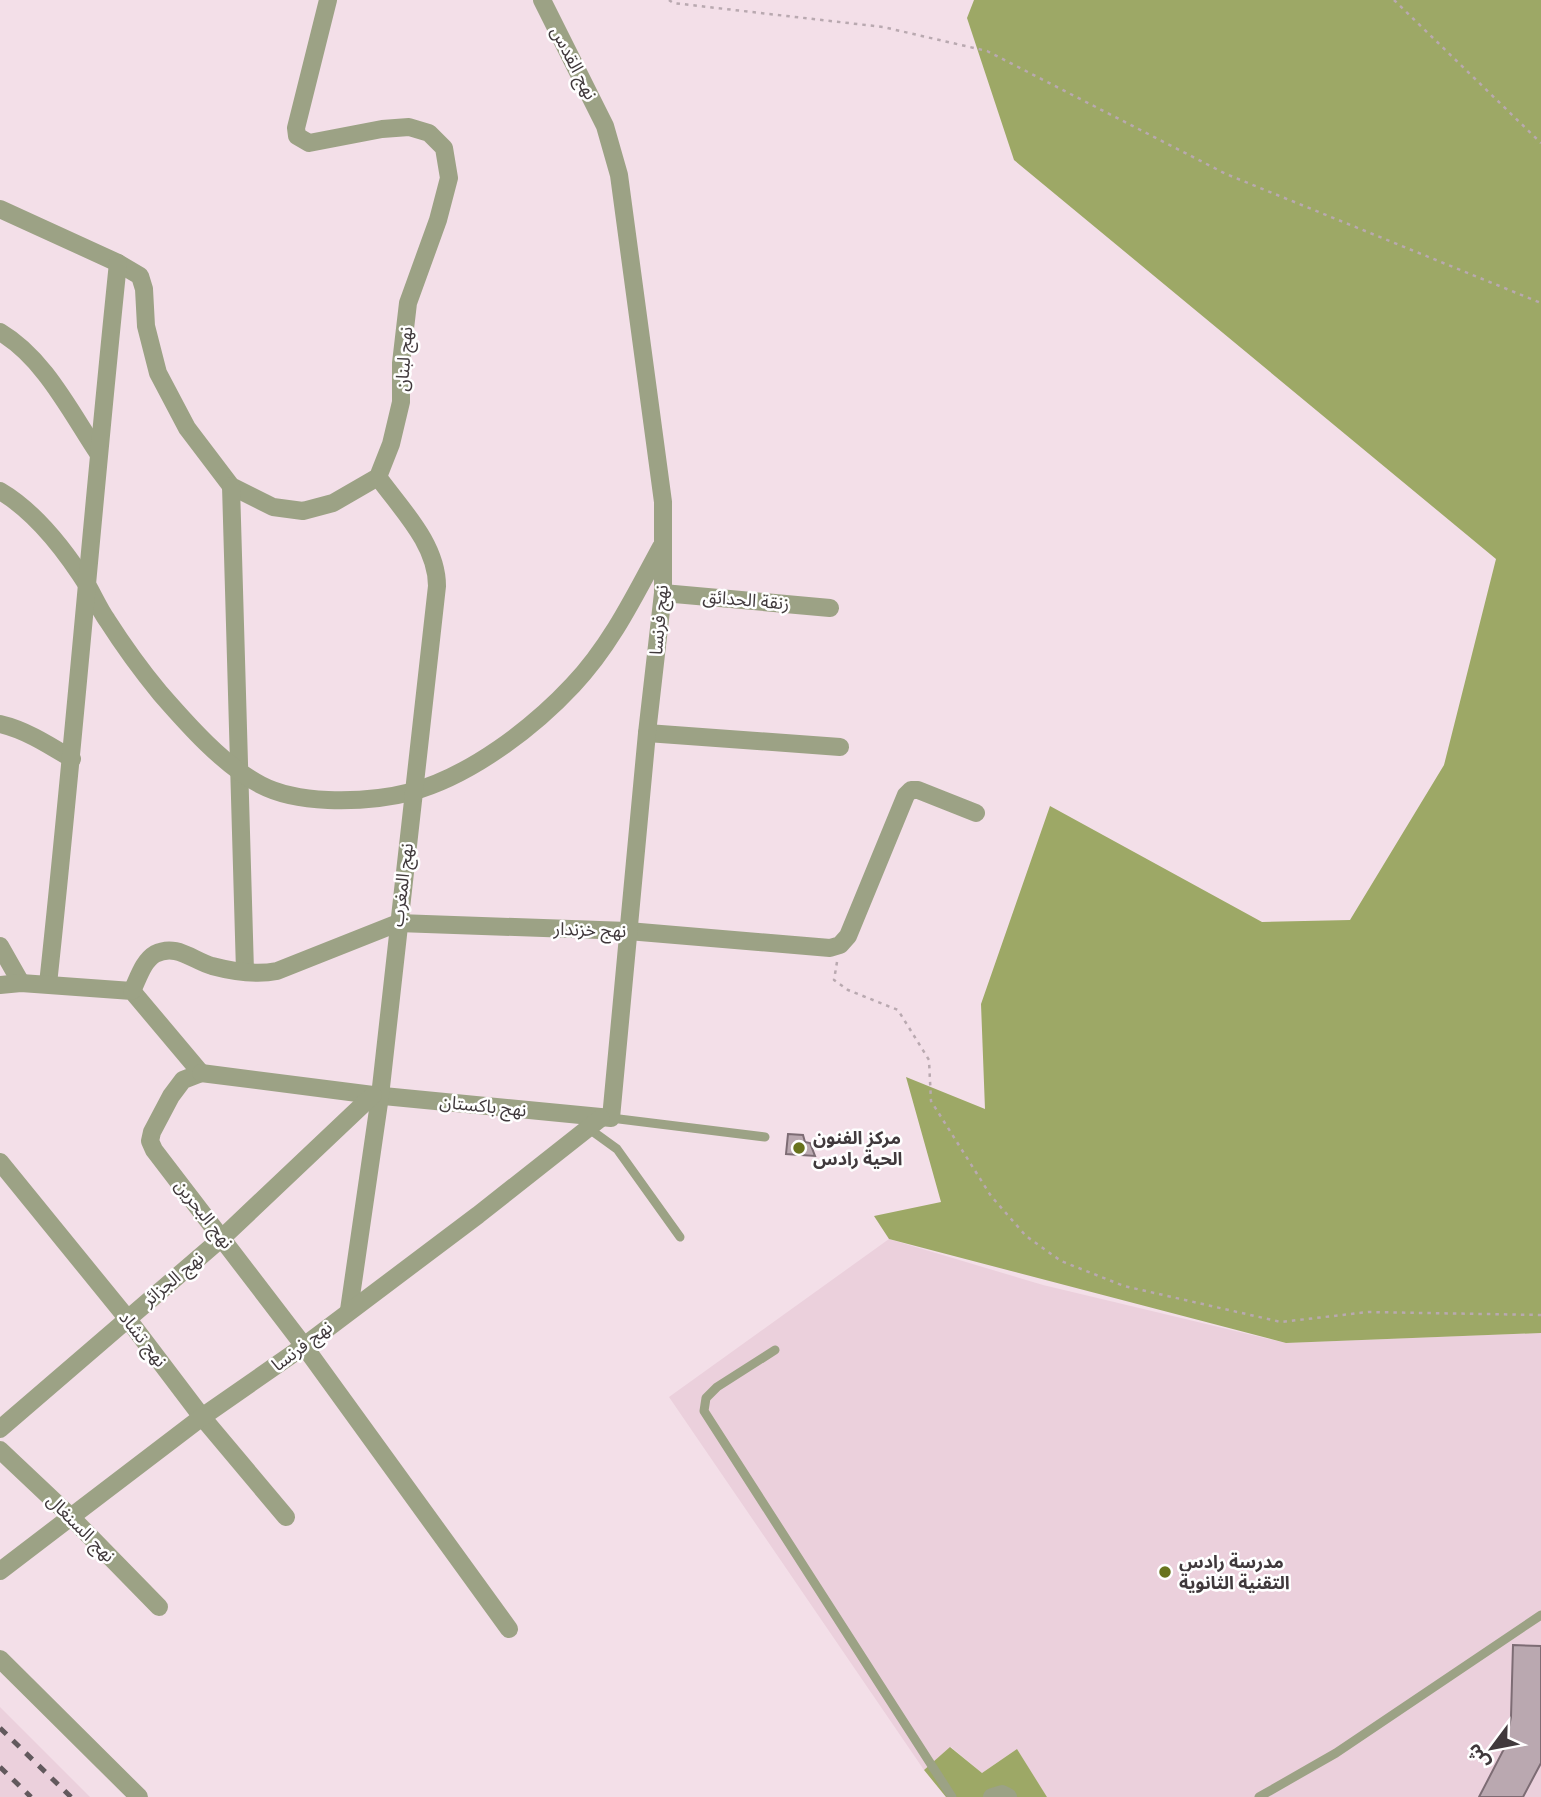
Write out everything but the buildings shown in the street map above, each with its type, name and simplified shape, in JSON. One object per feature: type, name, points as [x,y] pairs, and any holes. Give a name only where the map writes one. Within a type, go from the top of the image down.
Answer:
[{"type":"street","name":"نهج لبنان","points":[[328,0],[296,128],[297,136],[309,143],[382,129],[409,127],[429,133],[444,148],[449,178],[438,219],[408,303],[401,363],[401,402],[391,444],[378,477]]},
{"type":"street","name":"نهج القدس","points":[[542,0],[605,126]]},
{"type":"street","name":"نهج فرنسا","points":[[0,1571],[202,1417],[304,1346],[600,1121],[628,931],[663,593],[663,502],[621,189],[605,126]]},
{"type":"street","points":[[0,209],[118,263],[139,276],[144,289],[146,326],[158,373],[187,428],[230,486],[273,508],[303,511],[333,503],[378,477]]},
{"type":"street","points":[[48,984],[72,759],[98,453],[118,263]]},
{"type":"street","points":[[0,332],[16,342],[46,376],[98,453]]},
{"type":"street","name":"نهج المغرب","points":[[349,1310],[413,792],[437,571],[420,536],[378,477]]},
{"type":"street","points":[[230,486],[241,771],[245,971]]},
{"type":"street","points":[[0,491],[33,517],[88,587],[106,619],[160,692],[205,743],[261,785],[285,794],[314,800],[351,801],[413,792],[484,758],[517,735],[573,685],[606,645],[663,542]]},
{"type":"street","name":"زنقة الحدائق","points":[[663,593],[830,608]]},
{"type":"street","points":[[0,724],[43,741],[72,759]]},
{"type":"street","points":[[647,733],[840,747]]},
{"type":"street","points":[[840,945],[848,936],[906,794],[911,790],[918,790],[976,813]]},
{"type":"street","name":"نهج خزندار","points":[[132,991],[153,955],[167,951],[177,950],[212,966],[263,974],[397,923],[628,931],[830,948],[840,945]]},
{"type":"street","points":[[0,946],[21,983]]},
{"type":"street","points":[[0,985],[48,984],[132,991],[201,1073]]},
{"type":"street","name":"نهج باكستان","points":[[201,1073],[600,1121]]},
{"type":"street","name":"نهج البحرين","points":[[201,1073],[183,1080],[171,1096],[152,1132],[150,1141],[154,1150],[304,1346],[509,1629]]},
{"type":"street","name":"نهج الجزائر","points":[[0,1429],[223,1237],[376,1096]]},
{"type":"street","name":"نهج تشاد","points":[[0,1163],[127,1318],[202,1417],[286,1517]]},
{"type":"street","name":"نهج السنغال","points":[[0,1450],[70,1516],[159,1607]]},
{"type":"street","points":[[0,1659],[139,1797]]},
{"type":"street","points":[[992,1797],[1002,1794],[1008,1797]]},
{"type":"lane","name":"نهج باكستان","points":[[600,1121],[765,1137]]},
{"type":"lane","points":[[600,1121],[680,1237]]},
{"type":"lane","points":[[775,1350],[717,1387],[706,1398],[704,1411],[952,1797]]},
{"type":"lane","points":[[1259,1797],[1336,1753],[1541,1615]]},
{"type":"path","points":[[669,0],[673,3],[883,27],[987,51],[1226,174],[1541,303]]},
{"type":"path","points":[[1394,0],[1541,143]]},
{"type":"path","points":[[840,945],[834,980],[848,990],[898,1010],[929,1060],[931,1101],[991,1196],[1026,1236],[1061,1261],[1124,1286],[1281,1322],[1368,1312],[1541,1315]]},
{"type":"shaded area","name":"مدرسة رادس التقنية الثانوية","points":[[889,1239],[1043,1285],[1286,1343],[1541,1333],[1541,1797],[1047,1797],[1017,1749],[982,1773],[951,1747],[924,1770],[669,1397]]},
{"type":"shaded area","points":[[0,1707],[90,1797],[0,1797]]},
{"type":"green space","points":[[974,0],[1541,0],[1541,1333],[1286,1343],[889,1239],[874,1216],[941,1202],[906,1077],[985,1109],[981,1004],[1050,806],[1262,922],[1350,920],[1444,765],[1496,559],[1014,160],[967,18]]},
{"type":"green space","points":[[950,1747],[982,1773],[1017,1749],[1047,1797],[946,1797],[924,1770]]},
{"type":"railway","points":[[0,1728],[71,1797]]},
{"type":"railway","points":[[0,1767],[31,1797]]},
{"type":"place","name":"مركز الفنون الحية رادس","points":[[799,1148]]},
{"type":"place","name":"مدرسة رادس التقنية الثانوية","points":[[1165,1572]]}]
